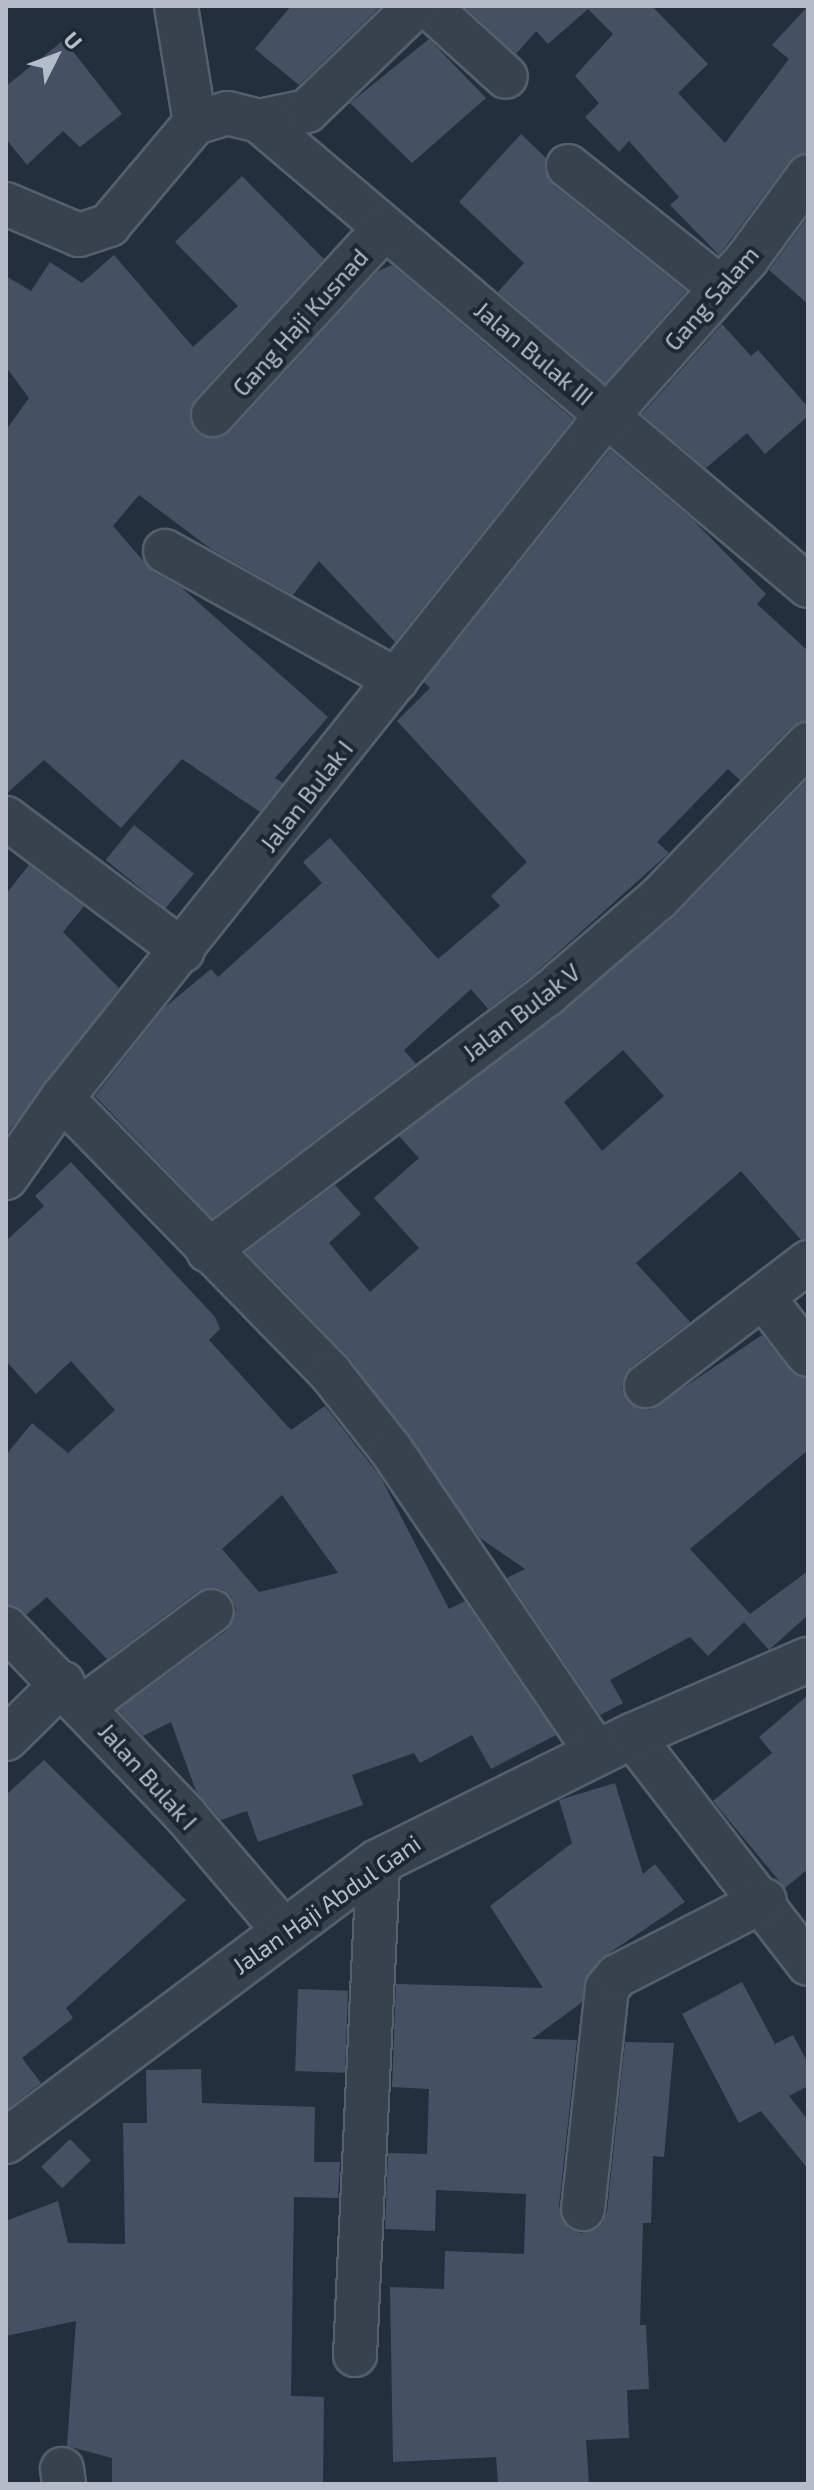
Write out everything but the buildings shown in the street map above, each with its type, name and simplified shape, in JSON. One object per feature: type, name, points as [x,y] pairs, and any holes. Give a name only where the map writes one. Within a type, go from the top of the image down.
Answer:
[{"type":"street","points":[[176,6],[195,123]]},
{"type":"street","points":[[6,204],[79,235],[109,225],[195,123],[227,113],[259,121],[307,111],[416,6]]},
{"type":"street","points":[[428,6],[506,77]]},
{"type":"street","name":"Jalan Bulak III","points":[[259,121],[607,415],[803,573]]},
{"type":"street","points":[[568,166],[721,288]]},
{"type":"street","name":"Gang Salam","points":[[607,415],[721,288],[808,176]]},
{"type":"street","name":"Gang Haji Kusnad","points":[[213,415],[385,228]]},
{"type":"street","name":"Jalan Bulak I","points":[[6,1178],[62,1098],[183,951],[607,415]]},
{"type":"street","points":[[165,551],[397,680]]},
{"type":"street","name":"Jalan Bulak V","points":[[208,1251],[549,993],[658,899],[808,744]]},
{"type":"street","points":[[6,818],[183,951]]},
{"type":"street","points":[[62,1098],[331,1374],[615,1744],[765,1900],[808,1964]]},
{"type":"street","points":[[646,1386],[808,1262]]},
{"type":"street","points":[[763,1297],[808,1355]]},
{"type":"street","points":[[6,1739],[212,1611]]},
{"type":"street","name":"Jalan Bulak I","points":[[6,1628],[74,1695],[283,1930]]},
{"type":"street","name":"Jalan Haji Abdul Gani","points":[[6,2141],[283,1930],[378,1862],[615,1744],[808,1660]]},
{"type":"street","points":[[355,2355],[378,1862]]},
{"type":"street","points":[[583,2209],[607,1988],[624,1972],[765,1900]]}]
